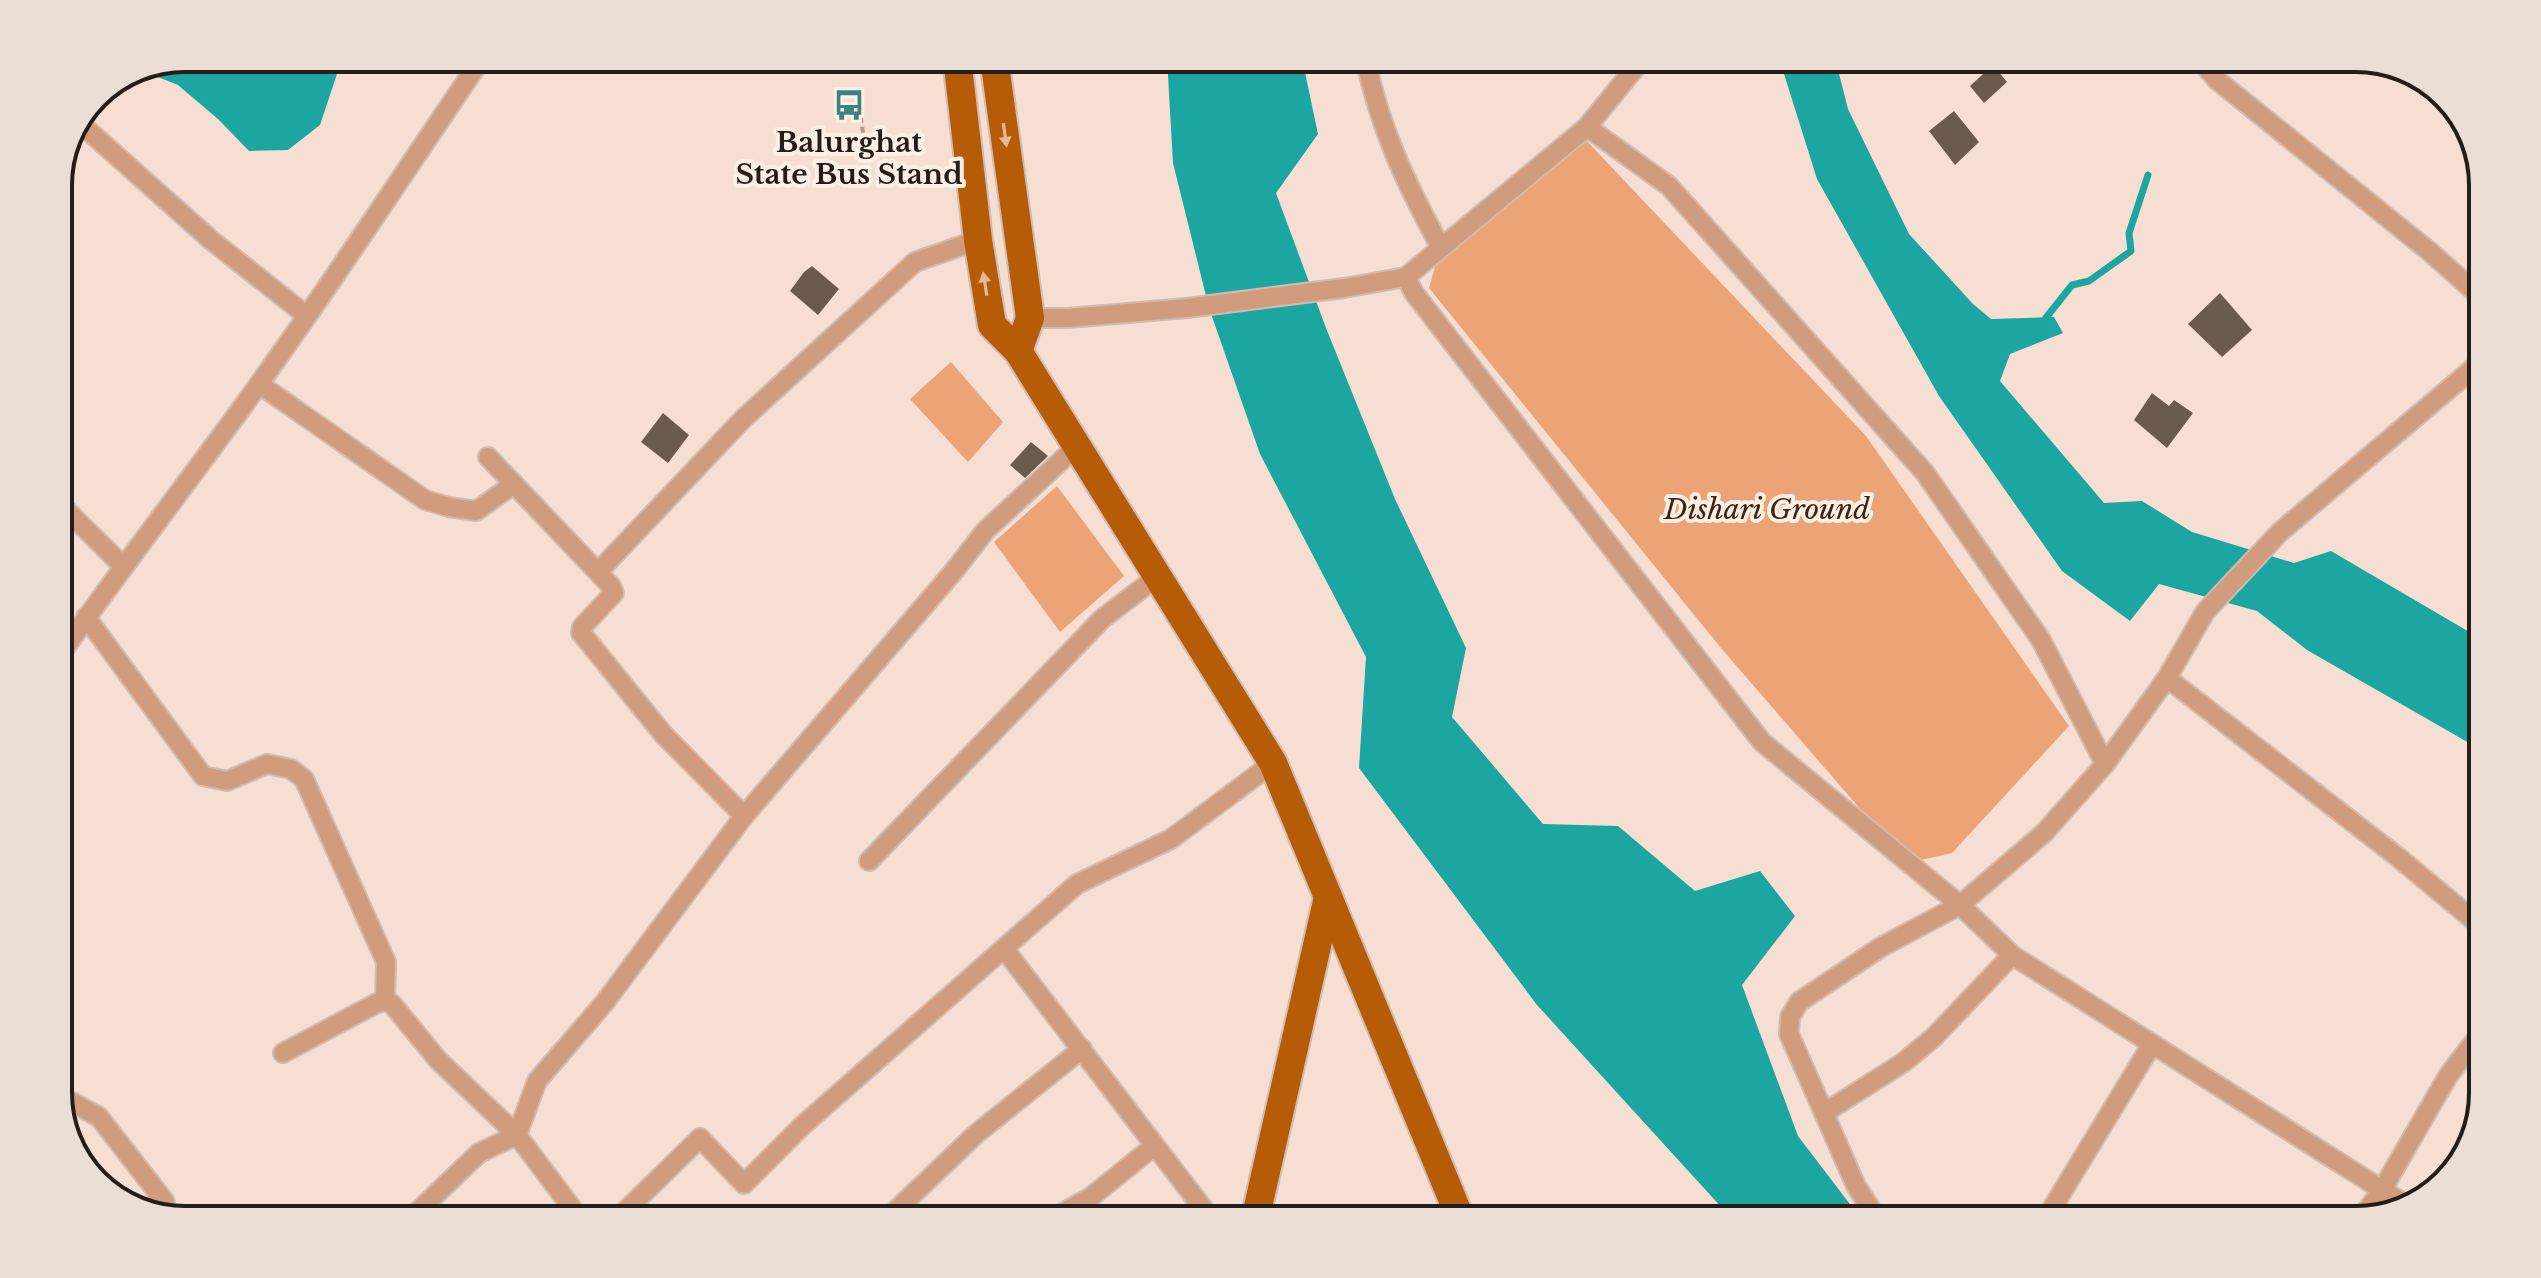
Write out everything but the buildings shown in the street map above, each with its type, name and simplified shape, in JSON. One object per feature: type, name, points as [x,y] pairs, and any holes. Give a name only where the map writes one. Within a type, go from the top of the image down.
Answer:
[{"type":"main road","points":[[959,72],[978,240],[992,325],[1018,351],[1273,763],[1455,1206]]},
{"type":"main road","points":[[996,72],[1030,318],[1018,351]]},
{"type":"main road","points":[[1258,1206],[1328,897]]},
{"type":"street","points":[[72,638],[259,384],[473,72]]},
{"type":"street","points":[[1368,72],[1384,132],[1441,248]]},
{"type":"street","points":[[1030,318],[1068,318],[1187,308],[1406,277],[1587,127],[1632,72]]},
{"type":"street","points":[[2210,72],[2469,287]]},
{"type":"street","points":[[1587,127],[1669,186],[1925,473],[2041,640],[2105,764]]},
{"type":"street","points":[[87,130],[211,240],[307,316]]},
{"type":"street","points":[[598,572],[743,419],[915,262],[978,240]]},
{"type":"street","points":[[1406,277],[1414,293],[1762,742],[1960,905],[2012,955],[2396,1198]]},
{"type":"street","points":[[1869,1206],[1856,1186],[1789,1034],[1790,1017],[1799,1002],[1881,947],[1960,905],[2044,833],[2105,764],[2167,678],[2205,612],[2280,532],[2469,372]]},
{"type":"street","points":[[259,384],[425,500],[476,511],[514,484]]},
{"type":"street","points":[[424,1206],[479,1153],[517,1135],[537,1081],[605,1002],[744,816],[985,531],[1077,446]]},
{"type":"street","points":[[488,457],[611,586],[614,593],[587,620],[581,633],[655,724],[744,816]]},
{"type":"street","points":[[72,516],[123,566]]},
{"type":"street","points":[[869,861],[1102,619],[1158,576]]},
{"type":"street","points":[[86,617],[203,776],[227,781],[267,764],[291,769],[304,779],[386,962],[385,1001]]},
{"type":"street","points":[[2167,678],[2399,858],[2469,916]]},
{"type":"street","points":[[630,1206],[700,1138],[744,1184],[802,1126],[1077,884],[1171,839],[1273,763]]},
{"type":"street","points":[[1005,950],[1201,1206]]},
{"type":"street","points":[[1824,1113],[1904,1062],[1934,1037],[2012,955]]},
{"type":"street","points":[[283,1053],[385,1001],[398,1010],[461,1084],[517,1135],[570,1206]]},
{"type":"street","points":[[2054,1206],[2152,1044]]},
{"type":"street","points":[[2371,1205],[2448,1076],[2469,1048]]},
{"type":"street","points":[[901,1206],[976,1134],[1082,1049]]},
{"type":"street","points":[[72,1102],[99,1117],[165,1202],[163,1204]]},
{"type":"street","points":[[1075,1206],[1091,1197],[1154,1146]]},
{"type":"path","points":[[858,97],[869,176]]},
{"type":"green space","name":"Dishari Ground","points":[[1582,136],[1866,436],[2069,726],[1952,853],[1907,863],[1721,648],[1429,288],[1438,256]]},
{"type":"green space","points":[[951,362],[1003,422],[968,462],[910,399]]},
{"type":"green space","points":[[1057,486],[1124,576],[1060,632],[994,542]]},
{"type":"water","points":[[185,72],[338,72],[320,125],[288,150],[249,151],[178,85],[156,76]]},
{"type":"water","points":[[1168,72],[1305,72],[1318,134],[1276,193],[1395,499],[1466,648],[1452,717],[1543,824],[1618,826],[1695,891],[1760,871],[1795,916],[1742,985],[1798,1136],[1851,1206],[1720,1206],[1537,1005],[1359,768],[1366,657],[1260,454],[1209,308],[1173,163]]},
{"type":"water","points":[[1783,72],[1839,72],[1848,109],[1909,234],[1973,304],[1991,319],[2054,317],[2063,333],[2010,354],[2000,381],[2104,503],[2142,501],[2192,532],[2294,563],[2331,551],[2469,632],[2469,743],[2307,650],[2257,611],[2159,584],[2130,621],[2062,571],[1939,396],[1817,179]]},
{"type":"waterway","points":[[2041,324],[2072,285],[2089,281],[2131,251],[2129,233],[2148,175]]},
{"type":"place","name":"Balurghat State Bus Stand","points":[[849,105]]}]
